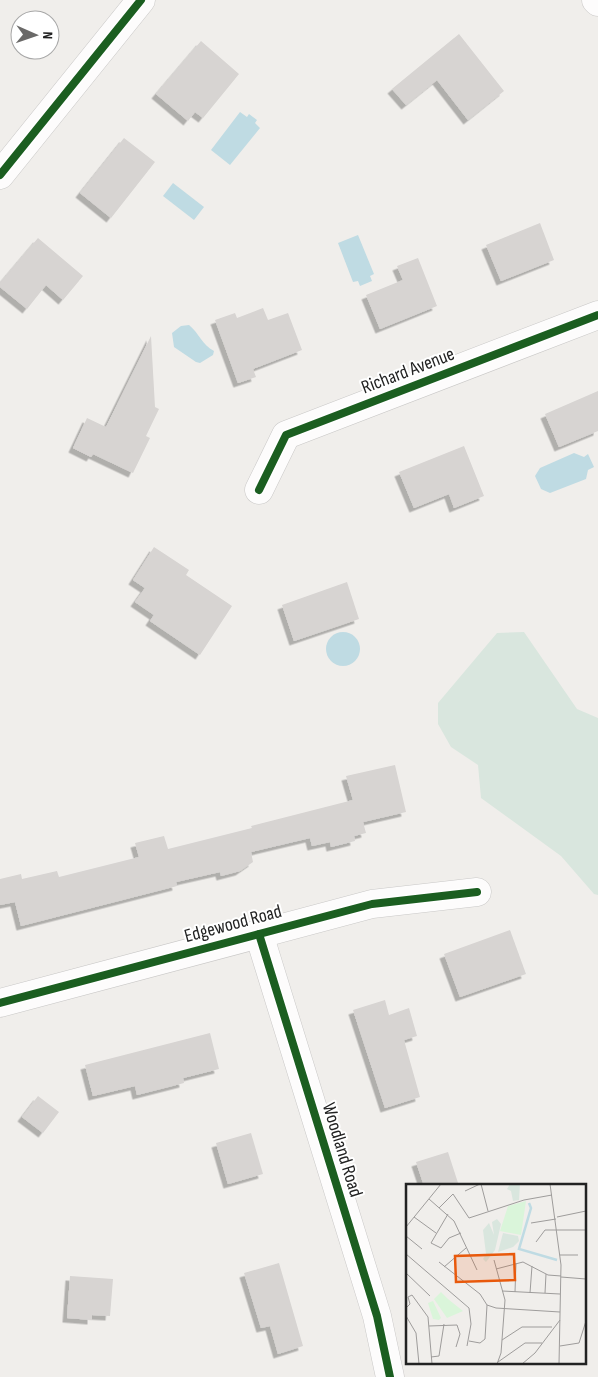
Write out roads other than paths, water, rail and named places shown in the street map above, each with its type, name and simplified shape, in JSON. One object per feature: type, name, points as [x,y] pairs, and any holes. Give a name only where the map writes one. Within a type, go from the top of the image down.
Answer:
[{"type":"street","points":[[0,175],[141,0]]},
{"type":"street","name":"Richard Avenue","points":[[260,490],[286,435],[598,315]]},
{"type":"street","name":"Edgewood Road","points":[[0,1002],[372,904],[477,892]]},
{"type":"street","name":"Woodland Road","points":[[259,934],[376,1316],[390,1377]]},
{"type":"water","points":[[240,112],[247,117],[249,114],[257,120],[255,123],[260,128],[230,165],[211,150]]},
{"type":"water","points":[[173,183],[204,207],[194,220],[163,196]]},
{"type":"water","points":[[358,235],[374,274],[370,276],[372,281],[360,286],[358,281],[353,282],[338,243]]},
{"type":"water","points":[[189,325],[206,346],[214,351],[213,355],[200,363],[174,347],[172,333],[181,326]]},
{"type":"water","points":[[574,453],[584,457],[588,454],[594,467],[588,470],[586,479],[550,493],[541,489],[535,476],[540,468]]},
{"type":"water","points":[[343,632],[350,633],[355,637],[359,642],[359,656],[355,661],[350,665],[343,666],[336,665],[331,661],[327,656],[326,649],[327,642],[331,637],[336,633]]}]
